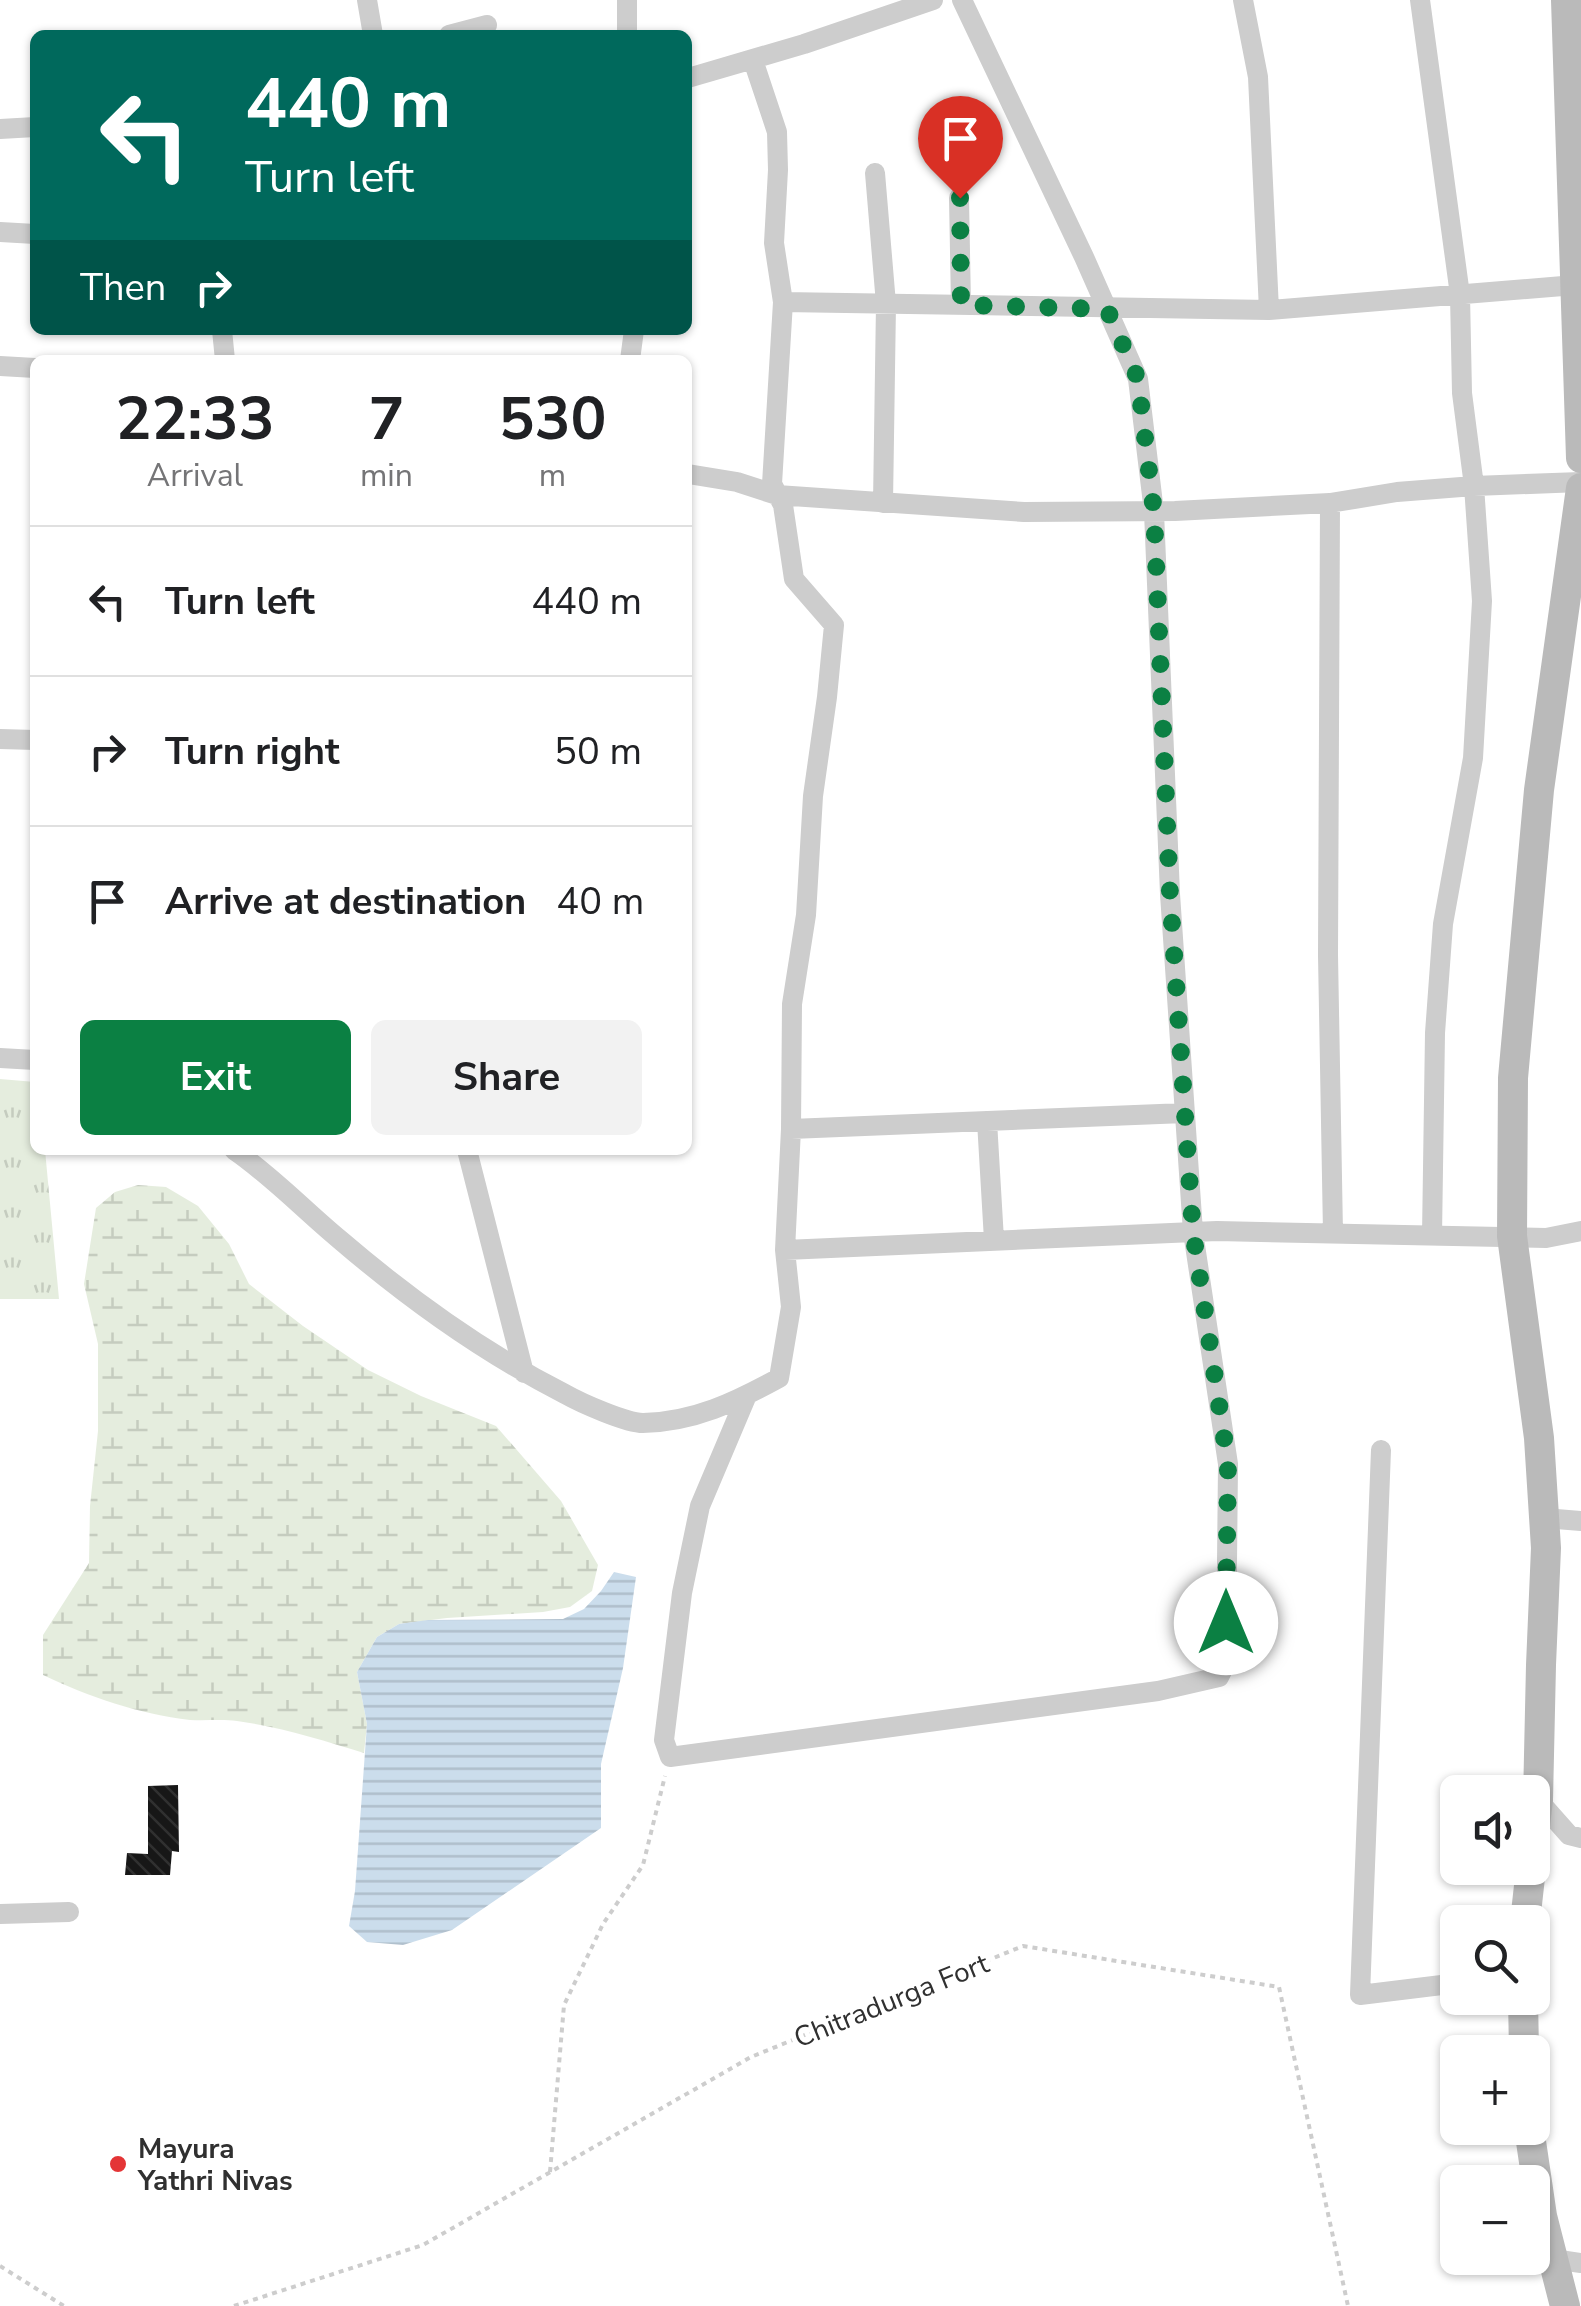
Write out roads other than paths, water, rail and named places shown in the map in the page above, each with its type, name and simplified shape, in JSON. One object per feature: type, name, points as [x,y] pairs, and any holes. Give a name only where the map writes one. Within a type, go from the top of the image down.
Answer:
[{"type":"street","points":[[366,0],[373,30]]},
{"type":"street","points":[[627,0],[627,30]]},
{"type":"street","points":[[692,77],[933,0]]},
{"type":"street","points":[[748,1396],[700,1506],[682,1593],[664,1740],[670,1757],[1158,1691],[1219,1677],[1226,1663],[1228,1464],[1193,1232],[1170,894],[1154,512],[1138,379],[962,0]]},
{"type":"street","points":[[1242,0],[1258,77],[1269,310]]},
{"type":"street","points":[[1420,0],[1458,295],[1462,393],[1474,486],[1482,601],[1472,758],[1443,924],[1435,1033],[1432,1236]]},
{"type":"street","points":[[1566,0],[1581,458]]},
{"type":"street","points":[[468,30],[487,25]]},
{"type":"street","points":[[241,1155],[434,1316],[524,1373],[580,1402],[639,1423],[698,1416],[748,1396],[779,1378],[791,1306],[785,1250],[792,1004],[806,916],[813,796],[834,625],[794,580],[783,505],[772,484],[783,302],[774,243],[777,132],[753,60]]},
{"type":"street","points":[[0,129],[30,127]]},
{"type":"street","points":[[875,173],[886,304],[883,503]]},
{"type":"street","points":[[960,198],[961,305]]},
{"type":"street","points":[[0,232],[30,234]]},
{"type":"street","points":[[783,302],[1269,310],[1575,285]]},
{"type":"street","points":[[0,366],[30,368]]},
{"type":"street","points":[[692,475],[777,494],[1024,512],[1154,512],[1330,503],[1397,492],[1474,486],[1581,485],[1571,631],[1538,790],[1513,1078],[1512,1236],[1538,1438],[1546,1548],[1538,1775]]},
{"type":"street","points":[[1330,503],[1328,955],[1333,1234]]},
{"type":"street","points":[[0,739],[30,740]]},
{"type":"street","points":[[0,1058],[30,1060]]},
{"type":"street","points":[[791,1129],[1185,1113]]},
{"type":"street","points":[[987,1121],[994,1240]]},
{"type":"street","points":[[468,1155],[524,1373]]},
{"type":"street","points":[[785,1250],[1193,1232],[1546,1238],[1581,1231]]},
{"type":"street","points":[[1380,1450],[1360,1994],[1440,1985]]},
{"type":"street","points":[[1544,1518],[1581,1521]]},
{"type":"street","points":[[1550,1814],[1569,1835],[1581,1838]]},
{"type":"street","points":[[0,1914],[70,1912]]},
{"type":"street","points":[[1532,2145],[1542,2216],[1567,2261],[1565,2306]]},
{"type":"water","points":[[614,1572],[636,1577],[623,1668],[601,1764],[601,1828],[452,1930],[403,1945],[367,1942],[349,1926],[367,1724],[357,1672],[377,1637],[399,1624],[428,1620],[563,1619],[584,1609]]},
{"type":"place","name":"Mayura Yathri Nivas","points":[[118,2164]]}]
